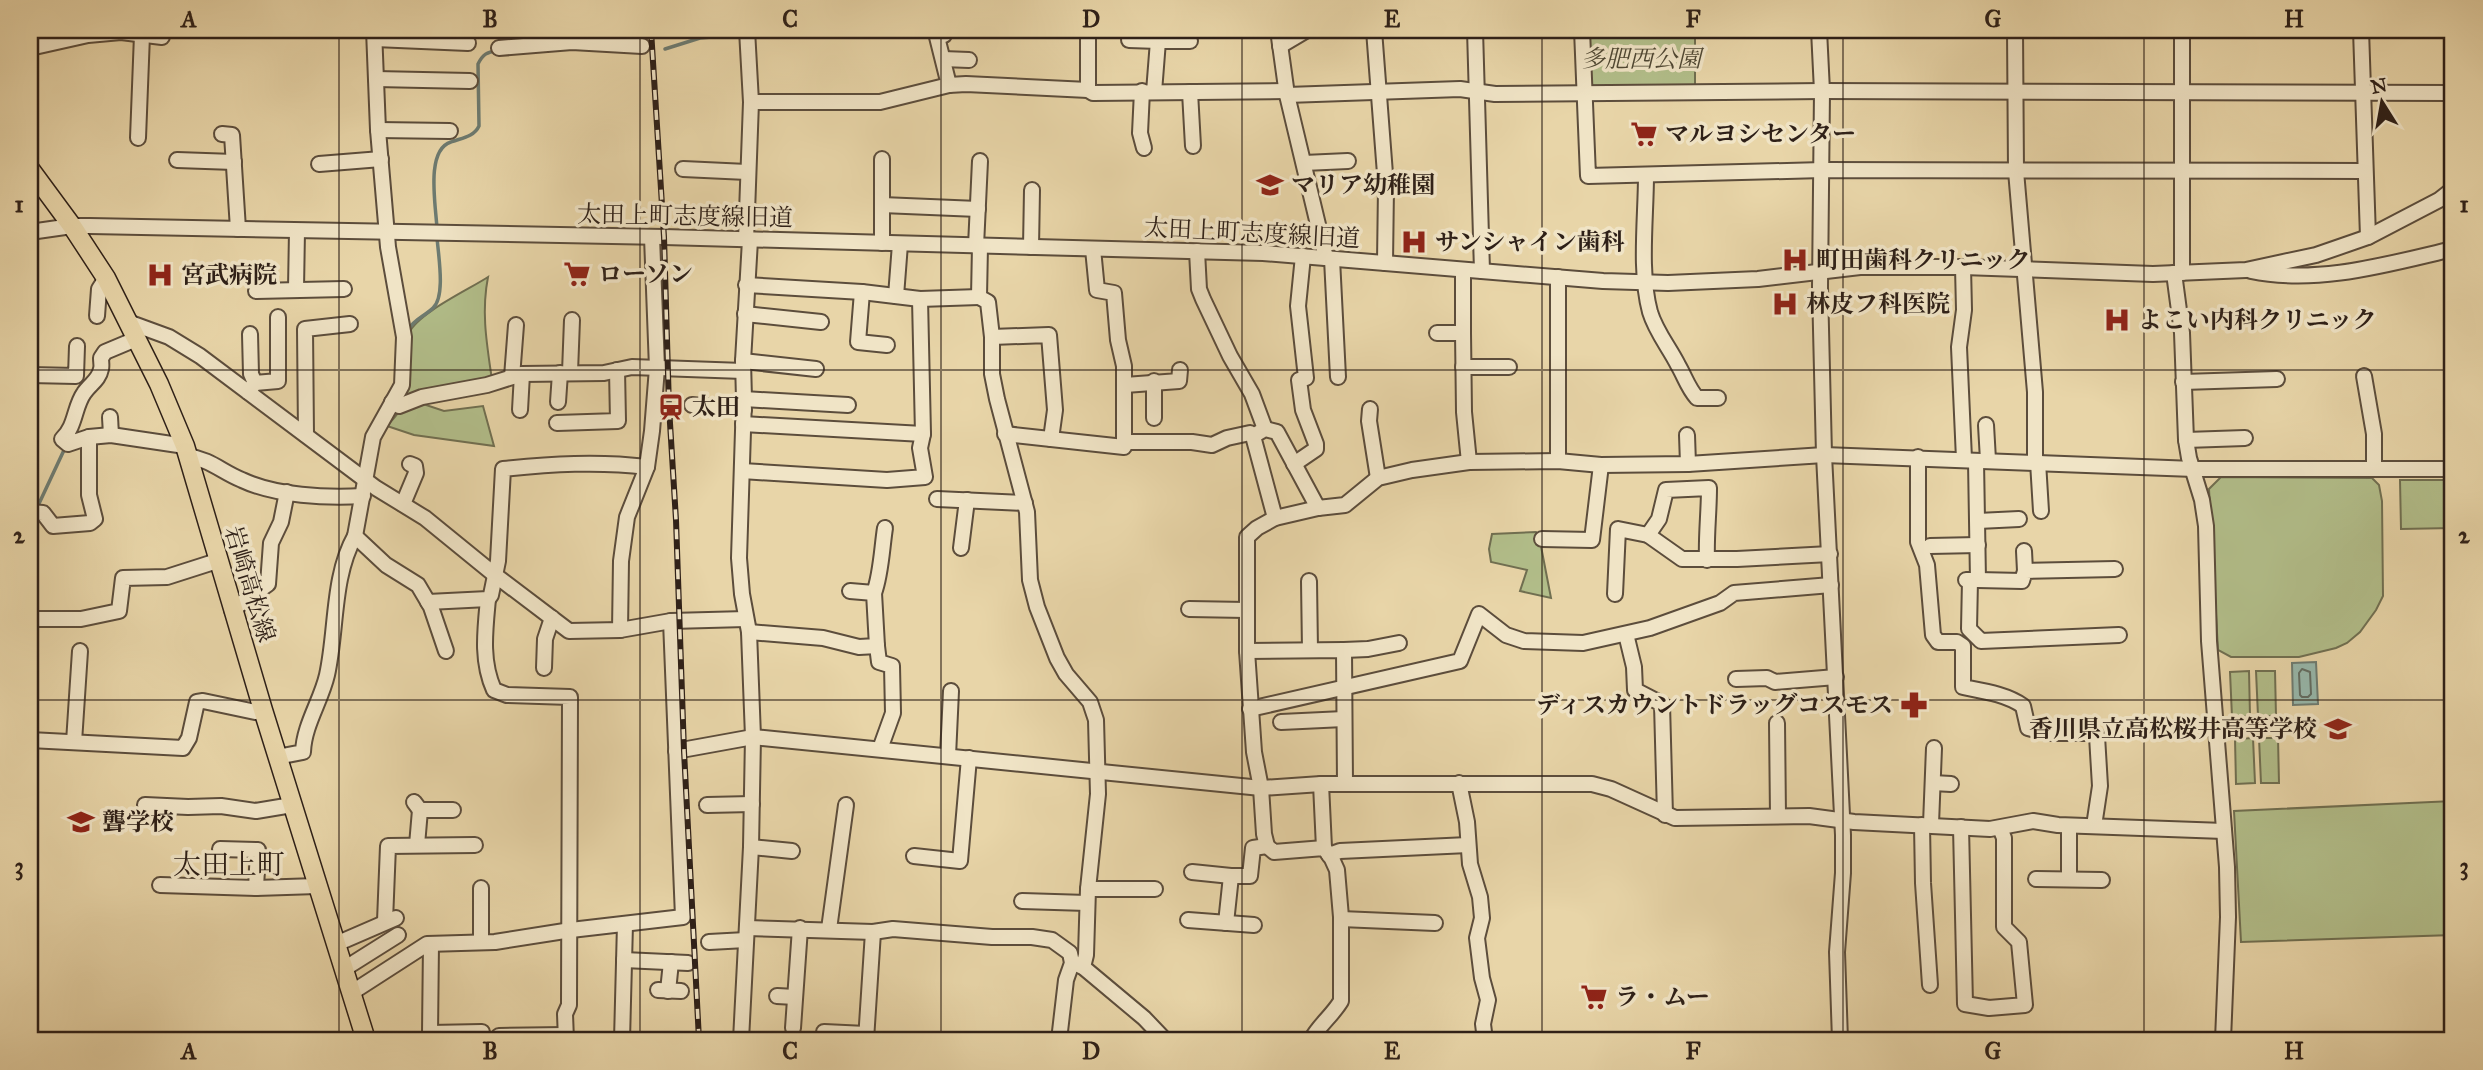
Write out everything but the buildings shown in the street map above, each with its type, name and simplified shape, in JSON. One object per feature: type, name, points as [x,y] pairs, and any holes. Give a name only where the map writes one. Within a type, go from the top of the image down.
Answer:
[{"type":"main road","name":"岩崎高松線","points":[[30,169],[106,278],[186,451],[217,561],[366,1040]]},
{"type":"street","points":[[741,1040],[751,847],[753,737],[748,625],[739,558],[748,240],[747,172],[751,102],[747,30]]},
{"type":"street","points":[[945,30],[944,35],[937,37],[949,85]]},
{"type":"street","points":[[1088,30],[1088,90]]},
{"type":"street","points":[[1278,30],[1286,93],[1329,259],[1338,377]]},
{"type":"street","points":[[1280,46],[1307,30]]},
{"type":"street","points":[[1374,30],[1385,187],[1385,263]]},
{"type":"street","points":[[1475,30],[1482,271]]},
{"type":"street","points":[[1582,30],[1588,176],[1822,170],[2365,171]]},
{"type":"street","points":[[1819,30],[1822,92],[1820,274],[1824,455],[1842,821],[1843,873],[1837,952],[1840,1040]]},
{"type":"street","points":[[1978,521],[2035,513],[2035,392],[2016,171],[2015,30]]},
{"type":"street","points":[[2182,30],[2178,274],[2186,440],[2206,526],[2209,641],[2224,831],[2228,918],[2223,1040]]},
{"type":"street","points":[[2361,30],[2368,237]]},
{"type":"street","points":[[30,48],[88,32],[122,31],[162,37]]},
{"type":"street","points":[[138,138],[142,35]]},
{"type":"street","points":[[277,757],[303,752],[303,740],[327,676],[341,581],[347,550],[355,536],[373,437],[396,404],[402,385],[404,337],[388,247],[378,131],[375,35],[447,36],[468,43]]},
{"type":"street","points":[[499,48],[572,36],[642,46]]},
{"type":"street","points":[[1129,40],[1190,41]]},
{"type":"street","points":[[1144,148],[1140,133],[1158,41]]},
{"type":"street","points":[[943,59],[969,60]]},
{"type":"street","points":[[376,79],[470,80]]},
{"type":"street","points":[[751,102],[880,102],[949,85],[1088,90],[1093,93],[1379,92],[1460,89],[1495,94],[2453,93]]},
{"type":"street","points":[[1190,92],[1193,146]]},
{"type":"street","points":[[378,131],[450,131]]},
{"type":"street","points":[[222,134],[232,135],[238,229]]},
{"type":"street","points":[[318,164],[381,159]]},
{"type":"street","points":[[882,159],[882,243]]},
{"type":"street","points":[[177,160],[233,162]]},
{"type":"street","points":[[979,297],[980,161]]},
{"type":"street","points":[[1304,163],[1348,162]]},
{"type":"street","points":[[683,169],[747,172]]},
{"type":"street","points":[[1646,175],[1645,283],[1650,312],[1689,388],[1697,398],[1718,398]]},
{"type":"street","name":"太田上町志度線旧道","points":[[30,232],[72,226],[1197,251],[1303,256],[1645,283],[1758,279],[1820,274],[1860,267],[1963,267],[2178,274],[2246,270],[2316,255],[2368,237],[2439,200],[2453,189]]},
{"type":"street","points":[[1031,247],[1032,190]]},
{"type":"street","points":[[882,205],[978,209]]},
{"type":"street","points":[[296,289],[297,230]]},
{"type":"street","points":[[620,630],[621,561],[627,517],[647,467],[657,368],[652,237]]},
{"type":"street","points":[[896,296],[900,244]]},
{"type":"street","points":[[1005,434],[1124,447],[1125,385],[1114,293],[1097,290],[1093,248]]},
{"type":"street","points":[[2246,270],[2279,277],[2316,274],[2398,262],[2453,249]]},
{"type":"street","points":[[1197,251],[1199,289],[1252,394],[1275,518]]},
{"type":"street","points":[[1294,464],[1315,449],[1317,444],[1303,410],[1298,380],[1306,378],[1298,306],[1303,256]]},
{"type":"street","points":[[1963,267],[1964,310],[1959,347],[1976,460],[1978,521],[1969,629],[1981,641],[2119,635]]},
{"type":"street","points":[[1463,270],[1464,412],[1469,462]]},
{"type":"street","points":[[1558,277],[1558,461]]},
{"type":"street","points":[[97,316],[99,289],[106,278]]},
{"type":"street","points":[[746,285],[862,292],[919,299],[979,297],[988,302],[992,374],[1005,434],[1025,503],[1030,580],[1037,607],[1057,658],[1094,711],[1098,794],[1088,896],[1086,955],[1066,980],[1059,1040]]},
{"type":"street","points":[[256,291],[344,289]]},
{"type":"street","points":[[862,292],[858,342],[887,345]]},
{"type":"street","points":[[742,471],[887,480],[925,477],[920,448],[923,434],[919,299]]},
{"type":"street","points":[[745,314],[821,322]]},
{"type":"street","points":[[251,387],[278,381],[278,317]]},
{"type":"street","points":[[558,402],[572,320]]},
{"type":"street","points":[[306,435],[305,329],[350,324]]},
{"type":"street","points":[[516,326],[520,410]]},
{"type":"street","points":[[363,496],[299,495],[245,482],[206,459],[186,451],[111,435],[89,437],[68,444],[62,439],[72,427],[85,392],[99,375],[102,368],[101,358],[105,352],[132,330],[169,337],[251,387],[306,435],[366,481],[425,518],[569,631],[620,630],[671,621],[748,625],[859,647],[877,646]]},
{"type":"street","points":[[1437,333],[1463,333]]},
{"type":"street","points":[[250,334],[251,387]]},
{"type":"street","points":[[992,337],[1049,335],[1055,410],[1051,439]]},
{"type":"street","points":[[30,375],[76,376],[77,346]]},
{"type":"street","points":[[396,404],[487,385],[497,387],[517,375],[604,373],[632,367],[743,366],[816,369]]},
{"type":"street","points":[[1463,367],[1509,367]]},
{"type":"street","points":[[557,423],[618,421],[617,370]]},
{"type":"street","points":[[1125,385],[1179,381],[1180,370]]},
{"type":"street","points":[[2364,376],[2374,434],[2374,469]]},
{"type":"street","points":[[2183,382],[2277,379]]},
{"type":"street","points":[[1154,381],[1154,418]]},
{"type":"street","points":[[692,405],[923,434]]},
{"type":"street","points":[[744,411],[848,405]]},
{"type":"street","points":[[1370,409],[1369,421],[1377,478]]},
{"type":"street","points":[[110,417],[111,435]]},
{"type":"street","points":[[1976,460],[1986,425]]},
{"type":"street","points":[[1124,442],[1192,442],[1212,445],[1227,438],[1250,433],[1278,432],[1318,508]]},
{"type":"street","points":[[1687,435],[1688,464]]},
{"type":"street","points":[[32,513],[43,513],[53,526],[90,523],[95,519],[89,495],[89,437]]},
{"type":"street","points":[[2186,440],[2245,438]]},
{"type":"street","points":[[1468,845],[1326,852],[1274,852],[1267,846],[1254,752],[1247,651],[1247,537],[1257,528],[1275,518],[1345,505],[1377,478],[1469,462],[1688,464],[1824,455],[2194,469],[2453,469]]},
{"type":"street","points":[[1918,457],[1918,542],[1927,565],[1933,635],[1938,642],[1957,642],[1963,646],[1963,687],[2019,703],[2023,706],[2028,728],[2047,733],[2090,733],[2097,736],[2100,786],[2094,826]]},
{"type":"street","points":[[499,1036],[566,1038],[565,1014],[569,1005],[571,930],[570,697],[507,695],[494,690],[490,681],[489,664],[483,654],[488,599],[498,561],[503,469],[564,463],[647,467]]},
{"type":"street","points":[[403,504],[416,473],[415,466],[410,464]]},
{"type":"street","points":[[1542,539],[1592,540],[1601,465]]},
{"type":"street","points":[[1648,535],[1659,519],[1666,490],[1709,488],[1707,560]]},
{"type":"street","points":[[232,610],[268,584],[271,543],[281,522],[287,492]]},
{"type":"street","points":[[937,499],[1025,503]]},
{"type":"street","points":[[961,548],[967,500]]},
{"type":"street","points":[[880,749],[893,713],[892,666],[879,662],[874,593],[885,528]]},
{"type":"street","points":[[1615,594],[1618,529],[1648,535],[1682,559],[1830,554]]},
{"type":"street","points":[[355,536],[386,565],[418,585],[428,602],[446,651]]},
{"type":"street","points":[[1930,546],[1978,545]]},
{"type":"street","points":[[1961,609],[1962,580],[2022,581],[2025,571],[2024,551]]},
{"type":"street","points":[[30,619],[81,618],[119,611],[123,578],[167,577],[217,561]]},
{"type":"street","points":[[2025,571],[2115,569]]},
{"type":"street","points":[[1309,581],[1310,650]]},
{"type":"street","points":[[1250,709],[1460,661],[1479,614],[1506,635],[1524,641],[1583,643],[1650,628],[1720,603],[1734,593],[1831,585]]},
{"type":"street","points":[[850,591],[874,593]]},
{"type":"street","points":[[428,602],[488,599]]},
{"type":"street","points":[[1189,609],[1246,610]]},
{"type":"street","points":[[544,668],[545,639],[552,618]]},
{"type":"street","points":[[351,993],[428,944],[481,942],[684,917],[671,621]]},
{"type":"street","points":[[1626,634],[1634,667],[1635,690],[1662,704],[1665,815]]},
{"type":"street","points":[[1247,651],[1368,649],[1399,643]]},
{"type":"street","points":[[1344,650],[1345,784]]},
{"type":"street","points":[[74,742],[80,651]]},
{"type":"street","points":[[1736,679],[1766,678],[1774,682],[1836,677]]},
{"type":"street","points":[[947,756],[951,691]]},
{"type":"street","points":[[1294,698],[1288,722],[1344,719]]},
{"type":"street","points":[[30,740],[183,748],[197,702],[255,712],[263,710]]},
{"type":"street","points":[[1777,723],[1778,817]]},
{"type":"street","points":[[676,751],[753,737],[1261,788],[1345,784],[1592,784],[1611,789],[1675,818],[1831,817],[1842,821],[2000,828],[2033,821],[2069,825],[2224,831]]},
{"type":"street","points":[[1930,985],[1923,883],[1934,748]]},
{"type":"street","points":[[914,856],[960,861],[969,758]]},
{"type":"street","points":[[1459,783],[1467,822],[1470,864],[1480,897],[1482,918],[1477,938],[1482,978],[1489,1000],[1483,1024],[1485,1040]]},
{"type":"street","points":[[1933,783],[1951,784]]},
{"type":"street","points":[[1311,1040],[1341,1001],[1337,870],[1326,852],[1321,785]]},
{"type":"street","points":[[707,806],[752,804]]},
{"type":"street","points":[[145,805],[221,806],[256,811],[292,805]]},
{"type":"street","points":[[830,929],[846,805]]},
{"type":"street","points":[[418,845],[417,806],[453,810]]},
{"type":"street","points":[[2069,825],[2069,879]]},
{"type":"street","points":[[1961,827],[1965,1004],[1989,1008],[2025,1005],[2019,942],[2004,927],[2004,838],[2000,828]]},
{"type":"street","points":[[336,944],[391,920],[388,846],[475,845]]},
{"type":"street","points":[[1192,872],[1250,876],[1253,848],[1267,846]]},
{"type":"street","points":[[751,847],[792,850]]},
{"type":"street","points":[[220,849],[258,850],[256,888]]},
{"type":"street","points":[[1226,923],[1231,876]]},
{"type":"street","points":[[2036,879],[2102,880]]},
{"type":"street","points":[[160,885],[256,888],[317,886]]},
{"type":"street","points":[[481,887],[481,942]]},
{"type":"street","points":[[1022,901],[1155,889]]},
{"type":"street","points":[[1340,919],[1435,923]]},
{"type":"street","points":[[1188,920],[1254,925]]},
{"type":"street","points":[[622,1040],[625,924]]},
{"type":"street","points":[[793,1028],[800,929]]},
{"type":"street","points":[[709,942],[747,934],[800,929],[873,932],[892,929],[1052,940],[1070,953],[1077,965],[1144,1018],[1165,1040]]},
{"type":"street","points":[[824,1032],[866,1037],[873,932]]},
{"type":"street","points":[[344,969],[398,935]]},
{"type":"street","points":[[432,944],[430,1033],[482,1032]]},
{"type":"street","points":[[624,960],[688,963]]},
{"type":"street","points":[[669,990],[671,961]]},
{"type":"street","points":[[777,996],[795,997]]},
{"type":"green space","name":"多肥西公園","points":[[1587,30],[1695,30],[1695,88],[1596,89],[1591,84]]},
{"type":"green space","points":[[488,277],[485,316],[492,380],[423,404],[444,411],[483,406],[494,446],[414,435],[387,426],[400,409],[404,392],[405,350],[414,325],[433,310]]},
{"type":"green space","points":[[2221,477],[2372,478],[2379,485],[2382,501],[2383,596],[2360,632],[2347,643],[2299,657],[2231,657],[2218,650],[2209,489]]},
{"type":"green space","points":[[2400,480],[2453,480],[2453,528],[2401,529]]},
{"type":"green space","points":[[1536,532],[1551,598],[1520,591],[1527,570],[1491,562],[1489,549],[1492,534]]},
{"type":"green space","points":[[2249,671],[2250,716],[2232,717],[2230,672]]},
{"type":"green space","points":[[2256,671],[2275,671],[2276,716],[2258,716]]},
{"type":"green space","points":[[2253,738],[2255,783],[2236,784],[2235,739]]},
{"type":"green space","points":[[2259,738],[2278,738],[2279,783],[2261,783]]},
{"type":"green space","points":[[2453,801],[2453,935],[2241,942],[2234,811]]},
{"type":"water","points":[[2316,662],[2318,704],[2293,705],[2292,663]]},
{"type":"waterway","points":[[665,49],[700,38],[736,35],[737,30]]},
{"type":"waterway","points":[[437,229],[434,180],[438,156],[443,147],[477,130],[478,64],[486,54],[497,51]]},
{"type":"waterway","points":[[408,330],[437,302],[440,285],[437,237]]},
{"type":"waterway","points":[[36,510],[65,448]]},
{"type":"railway","points":[[651,30],[664,237],[669,407],[699,1040]]},
{"type":"place","name":"マルヨシセンター","points":[[1644,134]]},
{"type":"place","name":"マリア幼稚園","points":[[1270,185]]},
{"type":"place","name":"サンシャイン歯科","points":[[1414,242]]},
{"type":"place","name":"町田歯科クリニック","points":[[1795,260]]},
{"type":"place","name":"ローソン","points":[[577,274]]},
{"type":"place","name":"宮武病院","points":[[160,275]]},
{"type":"place","name":"林皮フ科医院","points":[[1785,304]]},
{"type":"place","name":"よこい内科クリニック","points":[[2117,320]]},
{"type":"place","name":"太田","points":[[671,407]]},
{"type":"place","name":"ディスカウントドラッグコスモス","points":[[1914,705]]},
{"type":"place","name":"香川県立高松桜井高等学校","points":[[2338,729]]},
{"type":"place","name":"聾学校","points":[[81,822]]},
{"type":"place","name":"ラ・ムー","points":[[1594,997]]},
{"type":"district","name":"太田上町","points":[[229,864]]}]
